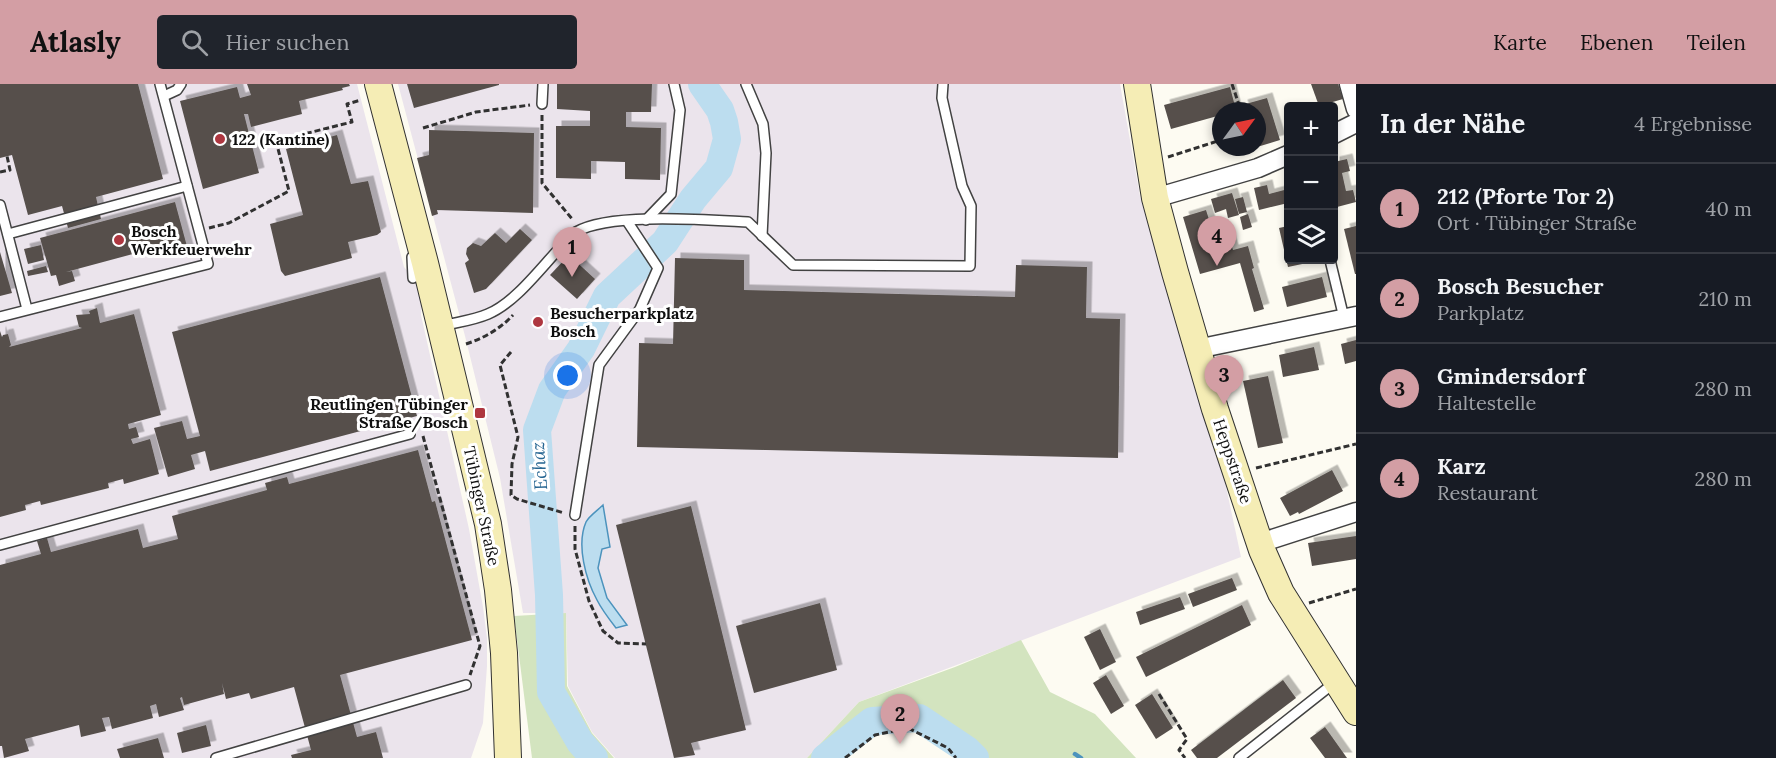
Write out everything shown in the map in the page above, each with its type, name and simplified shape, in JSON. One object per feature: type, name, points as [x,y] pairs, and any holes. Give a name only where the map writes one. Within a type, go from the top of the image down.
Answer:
[{"type":"street","name":"Heppstraße","points":[[1137,84],[1155,198],[1197,349],[1260,543],[1274,579],[1290,609],[1356,712]]},
{"type":"street","points":[[1350,84],[1356,109]]},
{"type":"street","name":"Tübinger Straße","points":[[380,90],[441,326],[492,543],[504,653],[508,758]]},
{"type":"street","points":[[1338,132],[1356,123]]},
{"type":"street","points":[[1155,198],[1258,168],[1286,156]]},
{"type":"street","points":[[1197,349],[1350,317]]},
{"type":"street","points":[[1260,543],[1356,512]]},
{"type":"lane","points":[[0,317],[208,264],[160,84]]},
{"type":"lane","points":[[164,96],[177,90],[181,84]]},
{"type":"lane","points":[[542,104],[543,84]]},
{"type":"lane","points":[[646,220],[671,194],[680,110],[674,84]]},
{"type":"lane","points":[[746,84],[763,124],[766,153],[762,236]]},
{"type":"lane","points":[[441,326],[488,314],[501,307],[571,236],[581,228],[604,222],[667,219],[748,222],[793,265],[970,266],[971,206],[962,186],[942,98],[943,84]]},
{"type":"lane","points":[[402,175],[398,200],[404,223]]},
{"type":"lane","points":[[8,234],[187,186]]},
{"type":"lane","points":[[0,205],[27,309]]},
{"type":"lane","points":[[570,514],[599,365],[640,309],[658,267],[627,221]]},
{"type":"lane","points":[[410,246],[413,278]]},
{"type":"lane","points":[[1331,264],[1350,317]]},
{"type":"lane","points":[[0,545],[410,434]]},
{"type":"lane","points":[[1239,758],[1336,682]]},
{"type":"lane","points":[[216,758],[466,686]]},
{"type":"path","points":[[1232,84],[1237,102]]},
{"type":"path","points":[[199,231],[229,223],[289,191],[276,141],[352,122],[347,105],[380,90]]},
{"type":"path","points":[[423,128],[477,112],[542,104],[542,183],[581,228]]},
{"type":"path","points":[[1149,163],[1212,143]]},
{"type":"path","points":[[0,172],[10,170],[7,156]]},
{"type":"path","points":[[511,352],[500,364],[518,436],[512,464],[515,498]]},
{"type":"path","points":[[422,434],[480,646],[466,686]]},
{"type":"path","points":[[1237,472],[1356,444]]},
{"type":"path","points":[[504,496],[570,514],[575,549],[589,601],[603,631],[618,643],[646,644]]},
{"type":"path","points":[[1290,609],[1356,589]]},
{"type":"path","points":[[1159,694],[1187,739],[1179,750],[1185,758]]},
{"type":"path","points":[[845,758],[874,735],[908,728],[948,748],[956,758]]},
{"type":"shaded area","points":[[0,84],[357,84],[404,267],[422,288],[421,315],[469,529],[483,607],[487,638],[487,666],[483,723],[471,758],[0,758]]},
{"type":"shaded area","points":[[398,84],[1120,84],[1140,196],[1225,482],[1241,557],[859,702],[807,758],[615,758],[592,732],[568,686],[566,613],[523,613],[500,478]]},
{"type":"green space","points":[[566,613],[567,686],[592,733],[614,758],[532,758],[514,616]]},
{"type":"green space","points":[[1021,640],[1050,692],[1095,714],[1136,758],[960,758],[950,746],[908,725],[872,733],[840,758],[807,758],[859,702]]},
{"type":"water","points":[[603,505],[610,547],[602,549],[598,568],[607,598],[627,625],[616,628],[593,592],[582,552],[586,522]]},
{"type":"building","points":[[0,84],[138,84],[163,179],[96,197],[101,219],[68,228],[62,206],[28,215],[12,155],[0,158]]},
{"type":"building","name":"122 (Kantine)","points":[[247,84],[349,84],[350,86],[342,88],[343,90],[299,101],[302,114],[251,127],[248,114],[244,114],[259,173],[203,189],[180,101],[237,87],[240,98],[251,95]]},
{"type":"building","points":[[407,84],[499,84],[499,85],[414,108]]},
{"type":"building","points":[[557,84],[652,84],[651,112],[626,112],[626,127],[661,128],[660,180],[625,179],[625,162],[591,161],[591,179],[556,178],[556,126],[590,126],[590,111],[557,109]]},
{"type":"building","points":[[1311,84],[1338,84],[1343,99],[1318,102]]},
{"type":"building","points":[[1230,87],[1234,102],[1212,102],[1212,118],[1171,129],[1164,105]]},
{"type":"building","points":[[1267,98],[1280,140],[1266,144],[1266,102],[1253,102]]},
{"type":"building","points":[[429,130],[534,133],[533,213],[437,210],[438,214],[432,216],[417,158],[429,155]]},
{"type":"building","points":[[337,135],[351,184],[368,181],[381,232],[348,242],[352,258],[285,276],[281,271],[270,224],[303,215],[286,149]]},
{"type":"building","points":[[1347,159],[1350,171],[1342,173],[1346,191],[1353,190],[1356,202],[1338,207],[1338,161]]},
{"type":"building","points":[[1267,185],[1269,194],[1284,190],[1284,204],[1259,210],[1254,188]]},
{"type":"building","points":[[1232,193],[1239,215],[1228,218],[1226,209],[1215,213],[1211,199]]},
{"type":"building","points":[[1243,197],[1247,212],[1239,214],[1235,199]]},
{"type":"building","points":[[175,202],[188,250],[172,250],[170,244],[66,272],[72,271],[75,281],[59,286],[56,275],[51,276],[40,238]]},
{"type":"building","points":[[1206,210],[1213,232],[1227,230],[1233,250],[1248,246],[1264,309],[1254,312],[1240,263],[1200,274],[1183,217]]},
{"type":"building","points":[[1248,214],[1252,227],[1243,230],[1240,217]]},
{"type":"building","points":[[1356,226],[1356,274],[1355,274],[1344,229]]},
{"type":"building","points":[[1284,227],[1284,250],[1279,228]]},
{"type":"building","points":[[520,229],[532,240],[486,289],[474,293],[465,263],[469,260],[466,254],[467,248],[473,243],[481,246],[495,233],[506,243]]},
{"type":"building","points":[[41,245],[44,260],[28,264],[24,249]]},
{"type":"building","points":[[0,252],[12,293],[0,296]]},
{"type":"building","points":[[569,255],[595,279],[577,299],[550,275]]},
{"type":"building","points":[[675,258],[744,260],[744,290],[1015,297],[1016,265],[1087,267],[1086,318],[1120,319],[1118,458],[637,447],[639,343],[673,344]]},
{"type":"building","points":[[46,266],[48,272],[28,276],[27,271]]},
{"type":"building","points":[[380,277],[417,416],[210,471],[205,451],[191,455],[195,469],[168,477],[154,428],[182,421],[187,439],[200,436],[172,332]]},
{"type":"building","points":[[1322,277],[1327,297],[1287,307],[1282,287]]},
{"type":"building","points":[[97,308],[100,323],[134,314],[161,415],[128,424],[129,429],[136,427],[139,437],[131,439],[133,444],[150,439],[159,474],[124,484],[123,479],[108,483],[109,488],[41,505],[40,501],[25,505],[26,510],[0,517],[0,331],[2,337],[8,334],[11,345],[9,347],[82,328],[79,327],[76,315],[90,314],[89,311]]},
{"type":"building","points":[[1356,340],[1356,361],[1345,364],[1341,344]]},
{"type":"building","points":[[1314,347],[1319,370],[1283,377],[1279,355]]},
{"type":"building","points":[[1268,376],[1283,443],[1258,448],[1243,381]]},
{"type":"building","points":[[418,450],[432,502],[435,501],[472,640],[340,675],[357,737],[376,732],[383,758],[292,758],[291,755],[311,750],[294,687],[251,699],[249,693],[226,699],[222,683],[224,694],[184,705],[182,697],[180,698],[184,710],[159,717],[156,704],[150,706],[153,718],[112,729],[109,717],[102,718],[106,731],[81,737],[79,725],[25,739],[29,751],[4,758],[2,746],[0,746],[0,565],[41,554],[37,541],[47,538],[51,552],[138,529],[143,548],[178,539],[172,516],[267,490],[265,483],[287,477],[289,484]]},
{"type":"building","points":[[1332,470],[1343,491],[1299,514],[1298,512],[1290,516],[1280,498]]},
{"type":"building","points":[[691,506],[746,730],[691,743],[695,755],[674,758],[616,525]]},
{"type":"building","points":[[1356,536],[1356,559],[1312,566],[1308,543]]},
{"type":"building","points":[[1232,578],[1237,590],[1193,607],[1188,594]]},
{"type":"building","points":[[1180,597],[1185,609],[1140,625],[1136,612]]},
{"type":"building","points":[[820,603],[837,670],[754,693],[736,626]]},
{"type":"building","points":[[1242,605],[1251,625],[1146,677],[1136,657]]},
{"type":"building","points":[[1100,629],[1116,662],[1100,670],[1084,637]]},
{"type":"building","points":[[1106,675],[1124,706],[1111,714],[1093,683]]},
{"type":"building","points":[[1283,680],[1296,698],[1217,758],[1197,758],[1191,750]]},
{"type":"building","points":[[1152,694],[1173,728],[1156,739],[1135,705]]},
{"type":"building","points":[[206,725],[211,746],[182,753],[177,733]]},
{"type":"building","points":[[1325,727],[1347,758],[1325,758],[1310,738]]},
{"type":"building","points":[[158,738],[164,758],[120,758],[117,749]]},
{"type":"waterway","name":"Echaz","points":[[594,758],[580,742],[551,692],[549,595],[537,430],[552,390],[581,349],[607,296],[665,242],[693,199],[719,168],[727,139],[724,122],[720,110],[702,84]]},
{"type":"waterway","name":"Echaz","points":[[825,758],[872,721],[919,718],[967,750],[975,758]]},
{"type":"waterway","points":[[1075,754],[1081,758]]},
{"type":"place","name":"122 (Kantine)","points":[[220,139]]},
{"type":"place","name":"Bosch Werkfeuerwehr","points":[[119,240]]},
{"type":"place","name":"Karz","points":[[1217,266]]},
{"type":"place","name":"212 (Pforte Tor 2)","points":[[572,277]]},
{"type":"place","name":"Besucherparkplatz Bosch","points":[[538,322]]},
{"type":"place","name":"Gmindersdorf","points":[[1224,405]]},
{"type":"place","name":"Reutlingen Tübinger Straße/Bosch","points":[[480,413]]},
{"type":"place","name":"Bosch Besucher","points":[[900,744]]}]
